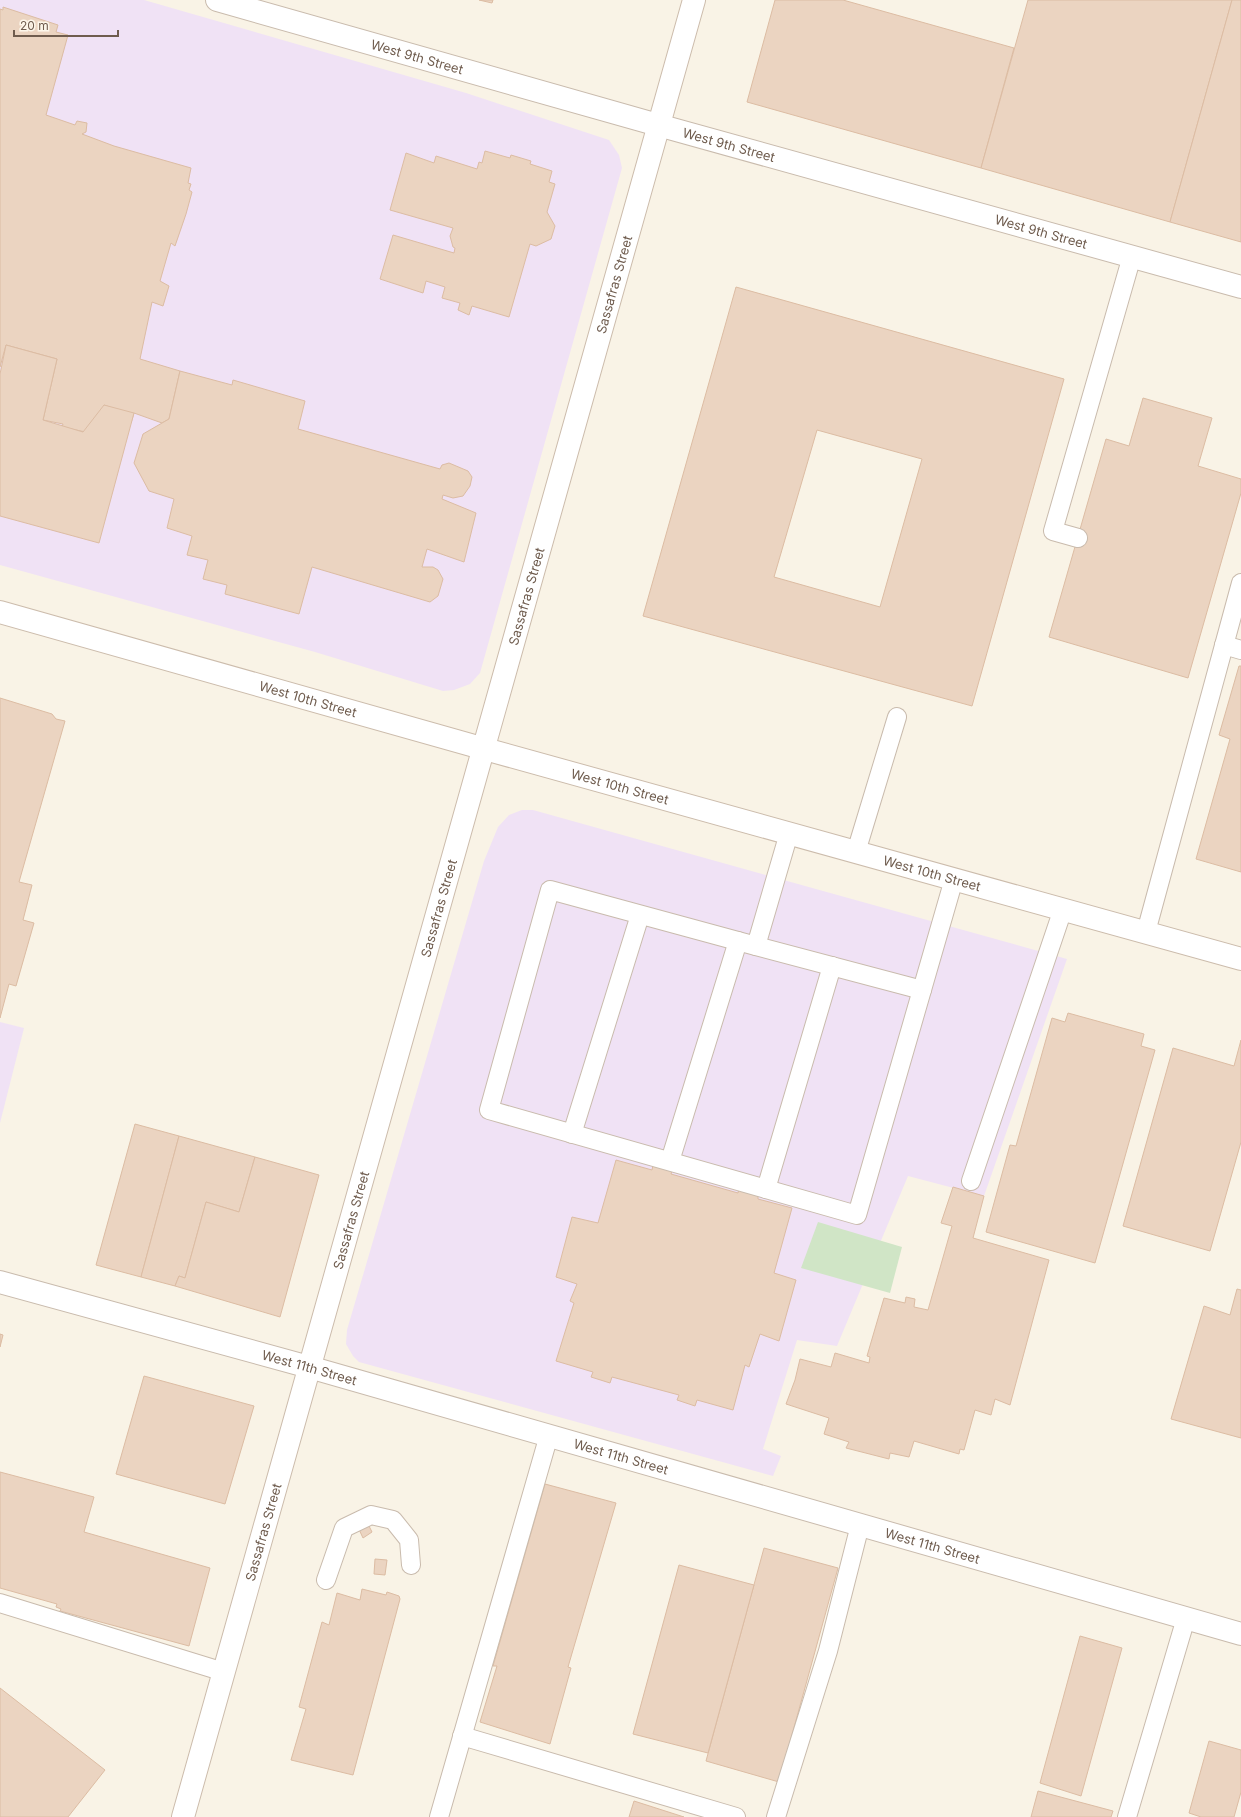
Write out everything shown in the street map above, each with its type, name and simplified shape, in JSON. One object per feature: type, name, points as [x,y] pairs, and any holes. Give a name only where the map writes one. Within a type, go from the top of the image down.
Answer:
[{"type":"street","name":"West 9th Street","points":[[217,0],[658,125],[1241,287]]},
{"type":"street","name":"Sassafras Street","points":[[183,1817],[485,749],[694,0]]},
{"type":"street","name":"West 10th Street","points":[[0,612],[789,834],[1241,958]]},
{"type":"street","name":"West 11th Street","points":[[0,1282],[310,1367],[1241,1634]]},
{"type":"lane","points":[[1078,538],[1053,531],[1132,256]]},
{"type":"lane","points":[[1146,932],[1241,583]]},
{"type":"lane","points":[[1224,645],[1241,650]]},
{"type":"lane","points":[[856,852],[897,717]]},
{"type":"lane","points":[[756,946],[789,834]]},
{"type":"lane","points":[[922,990],[550,890],[488,1110],[857,1215],[922,990],[954,879]]},
{"type":"lane","points":[[971,1181],[1062,909]]},
{"type":"lane","points":[[572,1134],[640,914]]},
{"type":"lane","points":[[670,1161],[738,941]]},
{"type":"lane","points":[[766,1189],[832,966]]},
{"type":"lane","points":[[439,1817],[549,1435]]},
{"type":"lane","points":[[326,1580],[344,1528],[371,1516],[393,1520],[409,1540],[411,1565]]},
{"type":"lane","points":[[776,1817],[828,1650],[860,1524]]},
{"type":"lane","points":[[0,1603],[224,1672]]},
{"type":"lane","points":[[1127,1817],[1186,1618]]},
{"type":"lane","points":[[462,1736],[736,1817]]},
{"type":"shaded area","points":[[0,0],[144,0],[466,93],[609,140],[619,155],[622,168],[480,673],[470,684],[454,690],[443,691],[315,652],[0,565]]},
{"type":"shaded area","points":[[522,810],[533,810],[1067,959],[984,1196],[908,1176],[837,1346],[797,1340],[763,1449],[781,1456],[773,1476],[359,1362],[353,1356],[346,1344],[347,1330],[484,861],[498,827],[509,815]]},
{"type":"shaded area","points":[[0,1022],[24,1028],[0,1123]]},
{"type":"green space","points":[[818,1222],[902,1247],[890,1293],[801,1268]]},
{"type":"building","points":[[479,0],[493,0],[492,3]]},
{"type":"building","points":[[775,0],[843,0],[1014,48],[981,168],[747,102]]},
{"type":"building","points":[[1028,0],[1232,0],[1170,222],[981,168]]},
{"type":"building","points":[[1232,0],[1241,0],[1241,242],[1170,222]]},
{"type":"building","points":[[3,7],[58,25],[56,32],[68,35],[46,115],[75,125],[77,121],[87,123],[86,132],[82,134],[114,146],[191,168],[188,183],[191,184],[189,190],[192,192],[186,214],[175,246],[171,243],[160,281],[169,286],[163,306],[152,302],[140,359],[180,371],[169,419],[162,423],[134,413],[131,423],[114,417],[116,409],[104,405],[95,434],[62,427],[63,424],[43,420],[57,359],[6,345],[0,367],[0,9],[3,10]]},
{"type":"building","points":[[485,151],[510,158],[511,155],[531,161],[530,164],[552,171],[549,182],[555,184],[547,212],[555,226],[551,239],[536,246],[530,244],[509,317],[472,306],[469,315],[458,310],[460,303],[442,298],[445,287],[426,281],[423,293],[380,279],[393,235],[454,253],[455,248],[453,247],[450,236],[453,228],[390,210],[406,153],[434,163],[436,156],[477,169],[479,162],[482,163]]},
{"type":"building","points":[[736,287],[1064,379],[972,706],[643,616]],"holes":[[[817,430],[922,459],[880,607],[774,577]]]},
{"type":"building","points":[[6,345],[57,359],[43,420],[83,432],[104,405],[134,413],[99,543],[0,516],[0,374]]},
{"type":"building","points":[[180,371],[232,385],[233,380],[305,401],[298,429],[440,469],[442,465],[449,463],[468,471],[472,477],[470,486],[463,496],[453,498],[443,495],[442,499],[476,513],[464,562],[427,549],[422,567],[433,567],[438,570],[443,579],[438,596],[430,602],[312,567],[299,614],[225,594],[227,585],[203,579],[208,560],[187,555],[192,536],[167,528],[174,499],[149,491],[134,463],[143,434],[169,419]]},
{"type":"building","points":[[1143,398],[1212,418],[1198,466],[1241,479],[1241,493],[1188,678],[1049,637],[1106,439],[1129,446]]},
{"type":"building","points":[[1239,666],[1241,666],[1241,872],[1196,859],[1230,739],[1219,735]]},
{"type":"building","points":[[0,698],[52,714],[56,719],[65,721],[19,882],[32,885],[23,920],[34,923],[16,986],[9,984],[0,1018]]},
{"type":"building","points":[[1068,1013],[1144,1034],[1141,1046],[1155,1050],[1095,1263],[986,1232],[1010,1145],[1016,1146],[1052,1018],[1065,1022]]},
{"type":"building","points":[[1241,1040],[1241,1142],[1210,1251],[1123,1226],[1173,1048],[1234,1066]]},
{"type":"building","points":[[135,1124],[179,1136],[141,1277],[96,1265]]},
{"type":"building","points":[[179,1136],[255,1157],[239,1212],[206,1202],[185,1278],[179,1276],[175,1286],[141,1277]]},
{"type":"building","points":[[255,1157],[319,1175],[280,1317],[175,1286],[179,1276],[185,1278],[206,1202],[239,1212]]},
{"type":"building","points":[[616,1160],[652,1170],[653,1165],[673,1169],[671,1174],[738,1193],[739,1188],[758,1195],[758,1199],[792,1208],[774,1273],[796,1280],[779,1341],[760,1334],[749,1367],[745,1365],[733,1410],[697,1400],[695,1406],[677,1400],[679,1395],[612,1377],[610,1383],[591,1377],[593,1372],[556,1361],[574,1303],[570,1301],[577,1284],[556,1277],[572,1217],[598,1223]]},
{"type":"building","points":[[953,1187],[984,1196],[973,1238],[1049,1260],[1010,1405],[995,1399],[991,1415],[975,1410],[964,1450],[960,1449],[959,1454],[914,1441],[909,1457],[890,1453],[889,1459],[846,1448],[849,1442],[824,1434],[829,1418],[786,1404],[795,1380],[800,1359],[831,1367],[835,1353],[869,1363],[870,1357],[867,1356],[884,1298],[905,1303],[906,1297],[915,1299],[914,1307],[928,1310],[952,1226],[941,1223]]},
{"type":"building","points":[[1237,1289],[1241,1290],[1241,1438],[1171,1419],[1204,1306],[1230,1315]]},
{"type":"building","points":[[0,1334],[3,1335],[0,1347]]},
{"type":"building","points":[[144,1376],[254,1406],[225,1504],[116,1474]]},
{"type":"building","points":[[0,1472],[94,1497],[84,1532],[210,1568],[189,1646],[60,1611],[61,1609],[56,1607],[57,1604],[0,1588]]},
{"type":"building","points":[[545,1484],[616,1503],[568,1667],[571,1668],[550,1744],[480,1722],[497,1666],[493,1666]]},
{"type":"building","points":[[365,1518],[372,1532],[363,1538],[356,1523]]},
{"type":"building","points":[[764,1548],[838,1568],[779,1782],[706,1761]]},
{"type":"building","points":[[375,1559],[387,1560],[385,1575],[374,1574]]},
{"type":"building","points":[[679,1565],[754,1585],[708,1753],[633,1734]]},
{"type":"building","points":[[362,1589],[386,1595],[387,1592],[399,1596],[400,1599],[353,1775],[291,1760],[306,1709],[299,1707],[322,1622],[329,1625],[337,1593],[360,1600]]},
{"type":"building","points":[[1080,1636],[1122,1648],[1081,1796],[1040,1783]]},
{"type":"building","points":[[0,1688],[105,1770],[68,1817],[0,1817]]},
{"type":"building","points":[[1209,1741],[1241,1750],[1241,1792],[1234,1817],[1201,1817],[1189,1813]]},
{"type":"building","points":[[1038,1791],[1113,1811],[1111,1817],[1031,1817]]},
{"type":"building","points":[[634,1801],[684,1817],[629,1817]]}]
